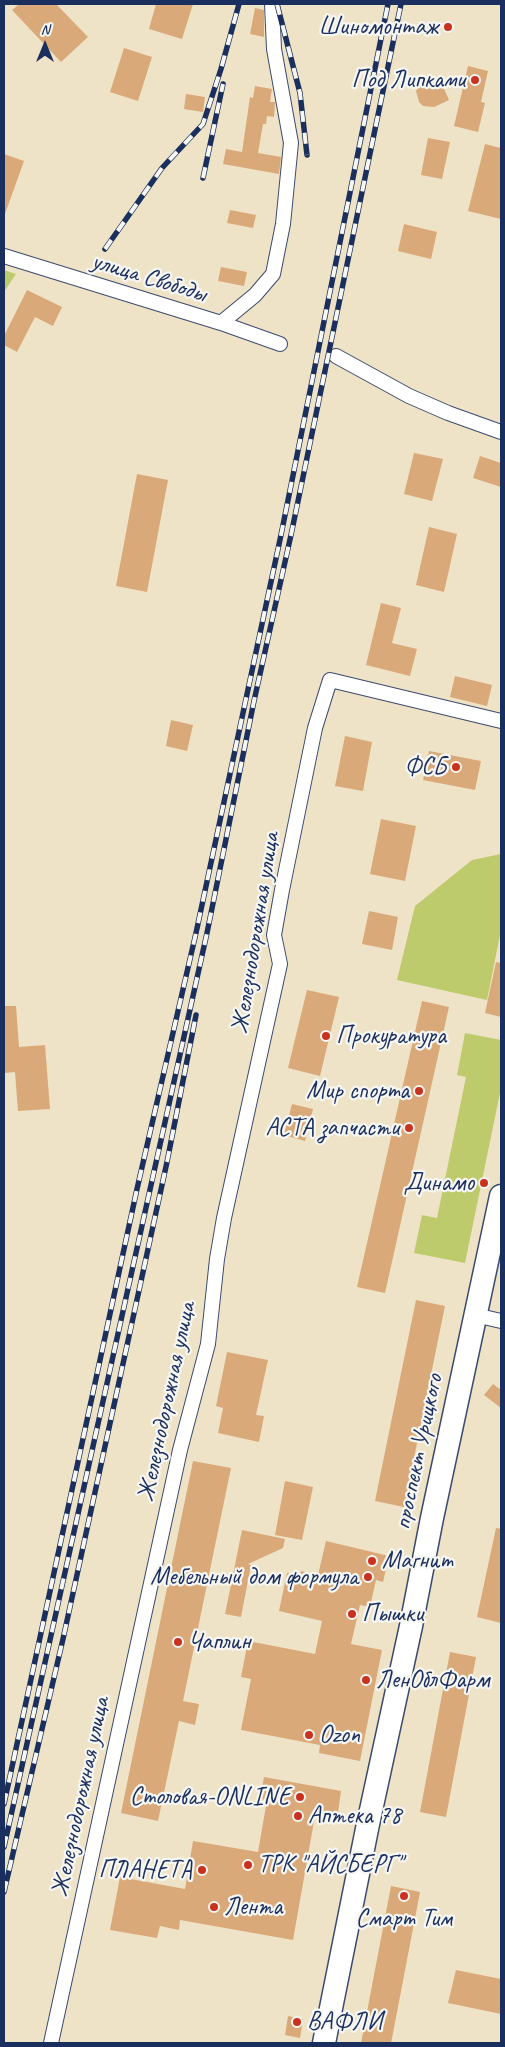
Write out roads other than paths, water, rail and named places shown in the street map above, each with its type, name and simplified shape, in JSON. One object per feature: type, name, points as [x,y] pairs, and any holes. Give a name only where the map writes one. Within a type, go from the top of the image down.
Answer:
[{"type":"main road","name":"проспект Урицкого","points":[[324,2043],[368,1824],[412,1626],[501,1196]]},
{"type":"street","points":[[221,323],[255,295],[273,274],[283,224],[291,143],[274,49],[272,4]]},
{"type":"street","name":"улица Свободы","points":[[4,256],[221,323],[280,344]]},
{"type":"street","points":[[336,356],[409,396],[448,413],[501,432]]},
{"type":"street","name":"Железнодорожная улица","points":[[51,2043],[180,1450],[208,1344],[217,1259],[224,1218],[280,964],[274,935],[282,890],[315,728],[330,680],[501,721]]},
{"type":"street","points":[[475,1315],[501,1321]]},
{"type":"railway","points":[[105,249],[162,168],[203,124],[239,4]]},
{"type":"railway","points":[[277,4],[300,93],[307,155]]},
{"type":"railway","points":[[4,1804],[137,1189],[196,933],[281,535],[388,4]]},
{"type":"railway","points":[[4,1847],[207,933],[401,4]]},
{"type":"railway","points":[[203,178],[223,84]]},
{"type":"railway","points":[[4,1892],[63,1639],[167,1162],[196,1015]]},
{"type":"place","name":"Шиномонтаж","points":[[448,27]]},
{"type":"place","name":"Под Липками","points":[[475,80]]},
{"type":"place","name":"ФСБ","points":[[456,767]]},
{"type":"place","name":"Прокуратура","points":[[326,1036]]},
{"type":"place","name":"Мир спорта","points":[[419,1091]]},
{"type":"place","name":"АСТА запчасти","points":[[409,1128]]},
{"type":"place","name":"Динамо","points":[[484,1183]]},
{"type":"place","name":"Магнит","points":[[372,1561]]},
{"type":"place","name":"Мебельный дом формула","points":[[368,1577]]},
{"type":"place","name":"Пышки","points":[[352,1614]]},
{"type":"place","name":"Чаплин","points":[[178,1642]]},
{"type":"place","name":"ЛенОблФарм","points":[[366,1680]]},
{"type":"place","name":"Ozon","points":[[309,1735]]},
{"type":"place","name":"Столовая-ONLINE","points":[[300,1797]]},
{"type":"place","name":"Аптека 78","points":[[298,1816]]},
{"type":"place","name":"ТРК \"АЙСБЕРГ\"","points":[[248,1865]]},
{"type":"place","name":"ПЛАНЕТА","points":[[202,1870]]},
{"type":"place","name":"Смарт Тим","points":[[404,1896]]},
{"type":"place","name":"Лента","points":[[214,1907]]},
{"type":"place","name":"ВАФЛИ","points":[[297,2022]]}]
